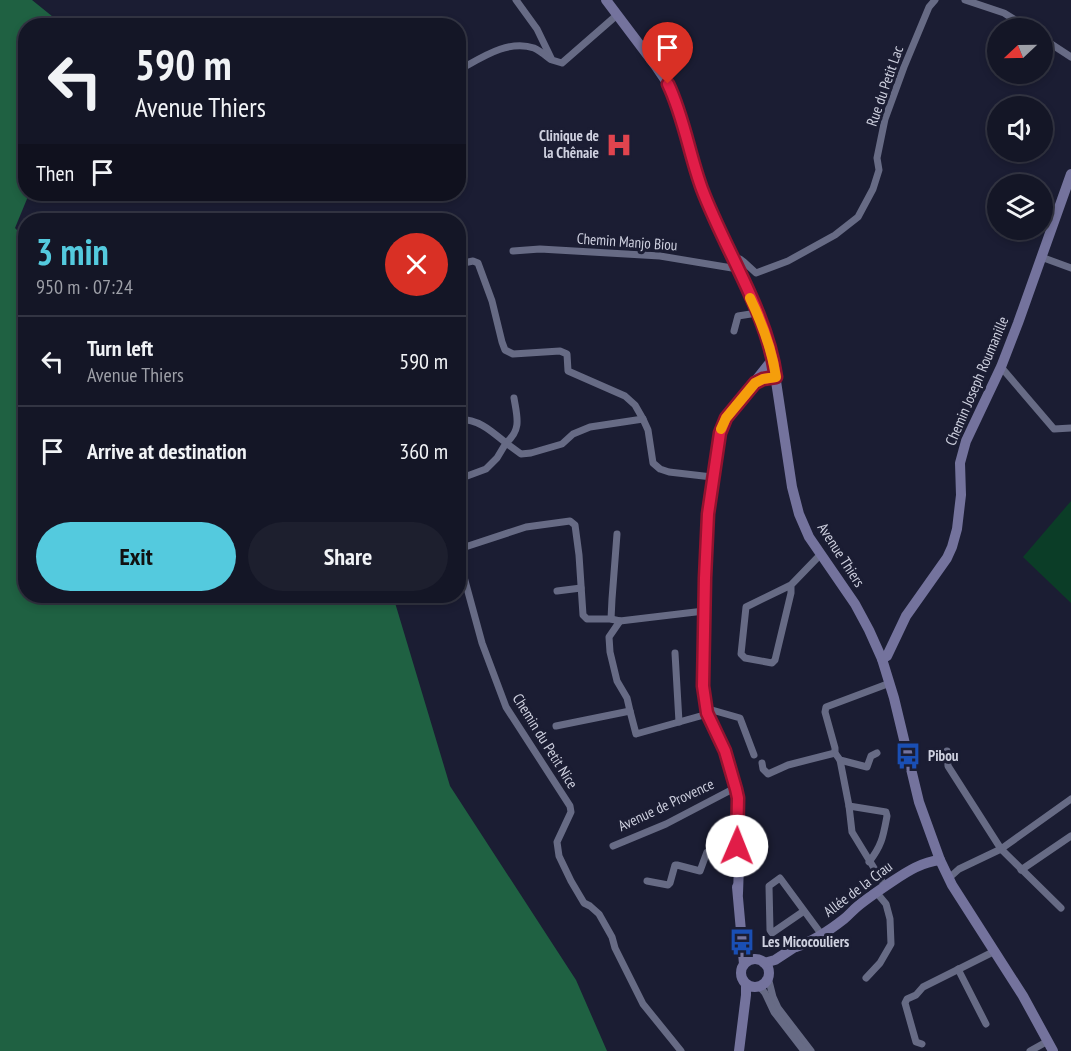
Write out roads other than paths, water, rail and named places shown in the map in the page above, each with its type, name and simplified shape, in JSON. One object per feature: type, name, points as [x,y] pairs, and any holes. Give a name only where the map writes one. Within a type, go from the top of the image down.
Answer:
[{"type":"street","points":[[516,0],[537,29],[552,60]]},
{"type":"street","name":"Avenue Thiers","points":[[606,0],[668,84],[675,98],[702,188],[757,313],[772,360],[792,487],[799,514],[820,555],[855,604],[882,659],[919,802],[940,860],[1023,996],[1050,1046]]},
{"type":"street","name":"Rue du Petit Lac","points":[[736,265],[740,259],[756,273],[788,261],[835,235],[858,217],[873,189],[879,170],[877,158],[885,119],[929,7],[935,0]]},
{"type":"street","points":[[964,0],[1004,13],[1012,18]]},
{"type":"street","points":[[466,66],[492,52],[513,46],[535,49],[552,60],[562,63],[617,15]]},
{"type":"street","points":[[1053,45],[1071,57]]},
{"type":"street","name":"Chemin Joseph Roumanille","points":[[882,659],[887,656],[906,616],[947,558],[957,529],[961,495],[960,463],[966,441],[1001,368],[1041,257],[1068,192],[1071,174]]},
{"type":"street","name":"Chemin Manjo Biou","points":[[513,250],[540,249],[660,256],[736,265]]},
{"type":"street","points":[[1041,257],[1071,268]]},
{"type":"street","points":[[466,262],[478,263],[492,301],[505,350],[513,354],[560,351],[567,354],[568,371],[625,396],[635,405],[648,430],[653,463],[660,469],[714,478]]},
{"type":"street","points":[[734,331],[738,316],[757,313]]},
{"type":"street","name":"Avenue de Provence","points":[[748,962],[742,946],[738,892],[739,865],[734,846],[738,807],[725,751],[705,714],[702,611],[708,514],[720,433],[726,418],[772,360]]},
{"type":"street","points":[[1001,368],[1054,429],[1071,428]]},
{"type":"street","points":[[755,383],[776,377]]},
{"type":"street","points":[[466,476],[486,469],[512,437],[518,427],[514,398]]},
{"type":"street","points":[[466,420],[482,424],[521,454],[562,444],[573,434],[590,427],[643,418]]},
{"type":"street","points":[[466,548],[526,527],[570,521],[575,525],[583,615],[587,620],[611,618],[620,621],[702,611]]},
{"type":"street","points":[[611,618],[617,534]]},
{"type":"street","points":[[791,585],[775,660],[772,663],[745,658],[741,654],[746,607],[791,585],[820,555]]},
{"type":"street","name":"Chemin du Petit Nice","points":[[466,584],[482,643],[506,707],[570,806],[571,812],[557,842],[559,856],[584,903],[599,914],[643,1004],[681,1051]]},
{"type":"street","points":[[557,591],[581,588]]},
{"type":"street","points":[[620,621],[609,637],[610,652],[617,681],[627,698],[636,734],[712,710],[740,718],[754,755]]},
{"type":"street","points":[[675,653],[679,722]]},
{"type":"street","points":[[866,978],[880,963],[891,944],[890,919],[869,862],[852,832],[840,760],[835,753],[825,712],[826,707],[890,683]]},
{"type":"street","points":[[556,726],[630,711]]},
{"type":"street","points":[[947,751],[948,766],[1001,849],[1061,908]]},
{"type":"street","points":[[762,763],[763,769],[768,774],[788,765],[835,753]]},
{"type":"street","points":[[840,760],[867,767],[871,756],[876,753]]},
{"type":"street","name":"Avenue de Provence","points":[[613,846],[666,824],[734,789]]},
{"type":"street","points":[[949,878],[959,869],[1001,849],[1071,799]]},
{"type":"street","points":[[849,806],[886,812],[882,841],[869,862]]},
{"type":"street","points":[[1021,870],[1071,836]]},
{"type":"street","points":[[647,881],[668,885],[675,866],[700,871],[707,852],[725,852],[734,846]]},
{"type":"street","points":[[914,867],[935,848]]},
{"type":"street","name":"Allée de la Crau","points":[[769,968],[843,913],[914,867],[940,860]]},
{"type":"street","points":[[804,911],[772,933],[770,930],[769,886],[780,878],[820,932]]},
{"type":"street","points":[[922,1044],[916,1042],[905,1003],[907,999],[916,995],[923,987],[995,951]]},
{"type":"street","points":[[804,1051],[774,1012],[765,993],[751,988],[741,976],[740,972],[748,962],[760,960],[769,968],[772,997],[811,1051]]},
{"type":"street","points":[[751,988],[766,981],[769,968]]},
{"type":"street","points":[[958,969],[986,1024]]},
{"type":"street","points":[[739,1051],[751,988]]},
{"type":"street","points":[[1030,1051],[1050,1046]]},
{"type":"place","name":"Clinique de la Chênaie","points":[[619,145]]},
{"type":"place","name":"Pibou","points":[[908,756]]},
{"type":"place","name":"Les Micocouliers","points":[[742,942]]}]
